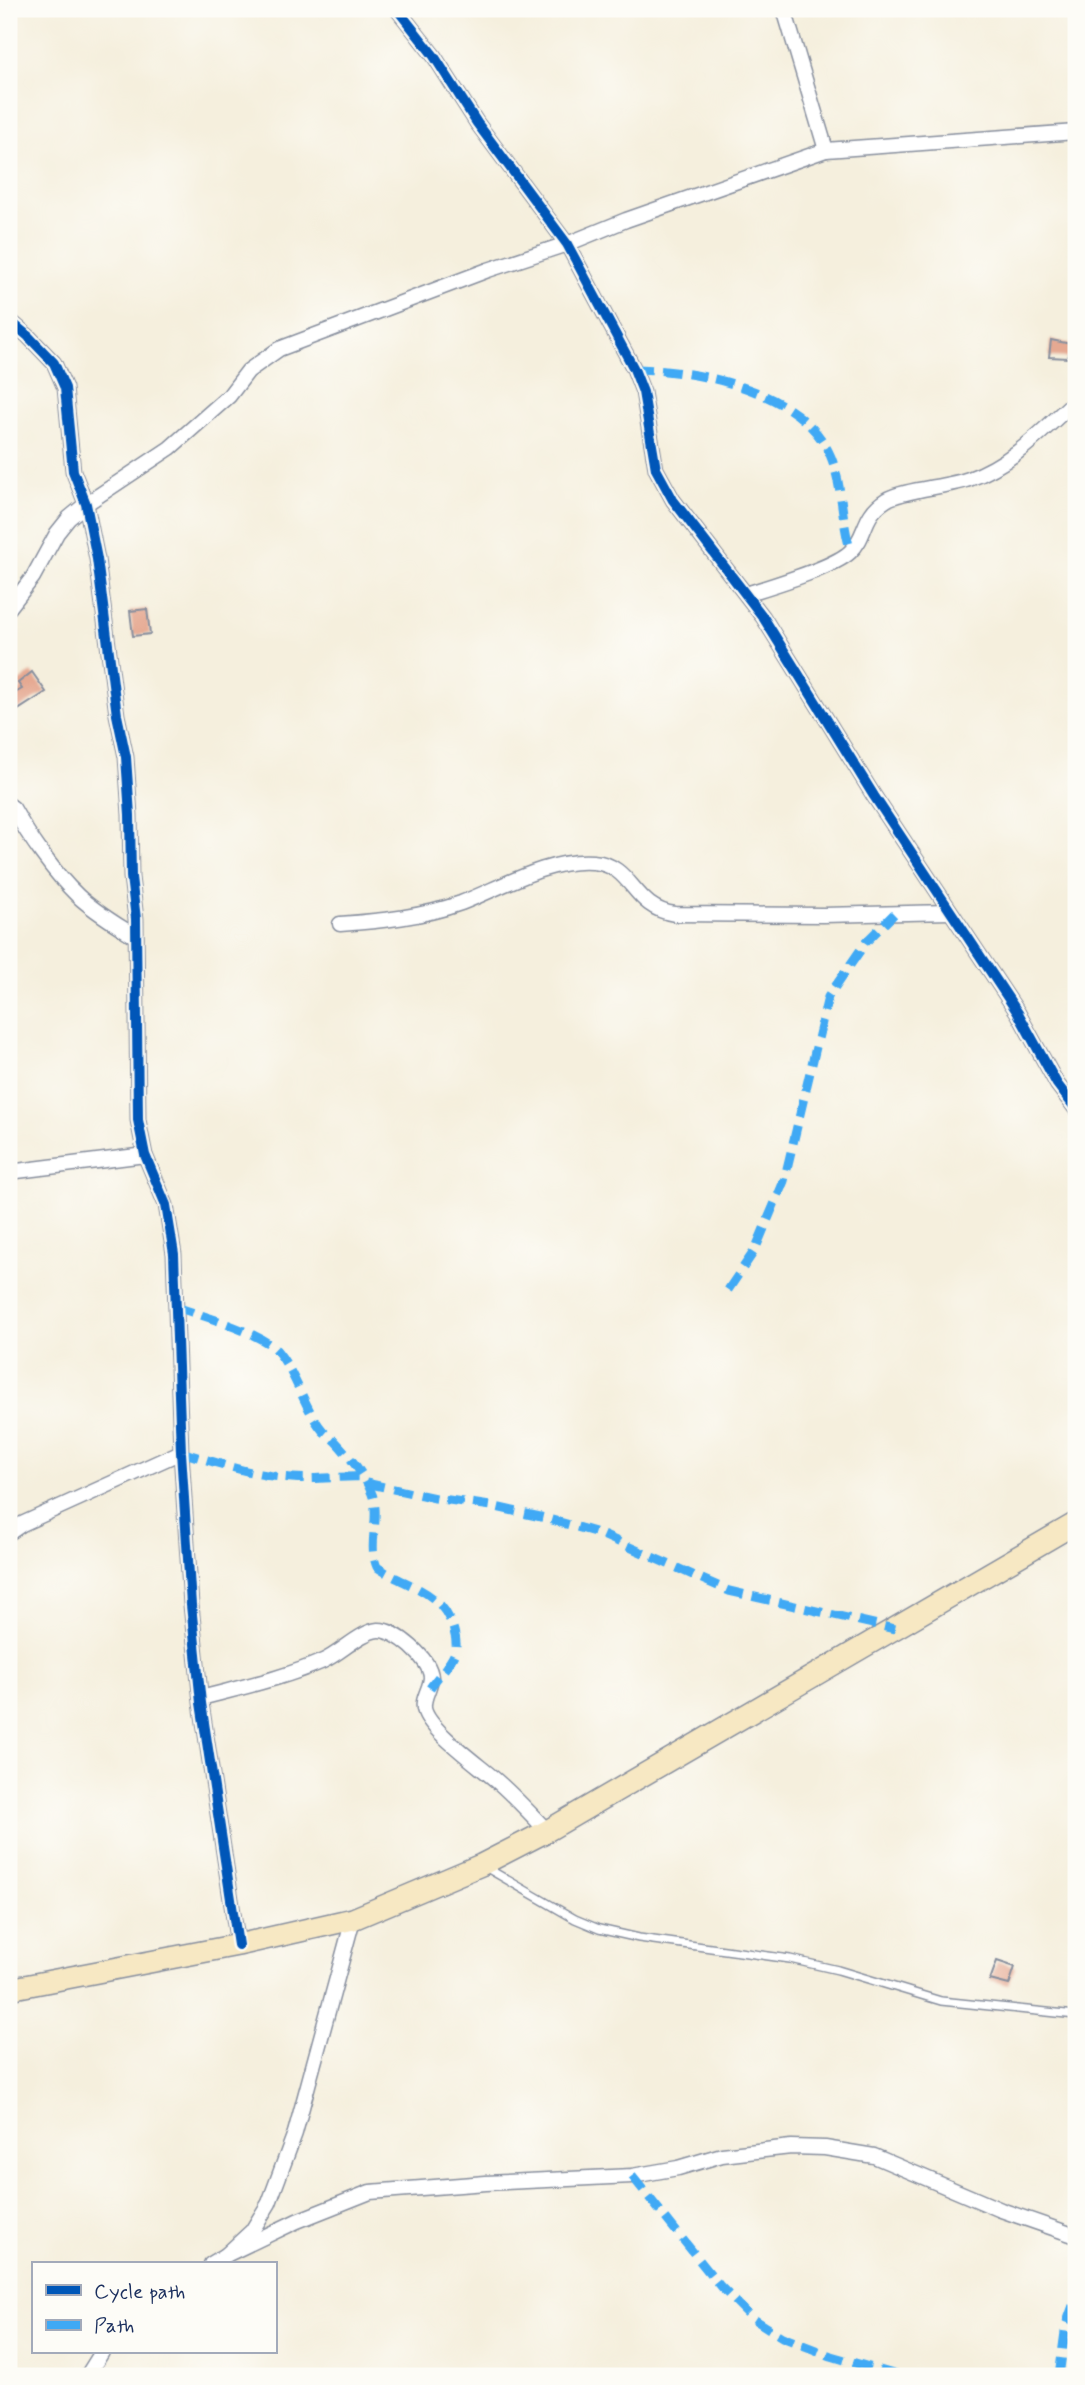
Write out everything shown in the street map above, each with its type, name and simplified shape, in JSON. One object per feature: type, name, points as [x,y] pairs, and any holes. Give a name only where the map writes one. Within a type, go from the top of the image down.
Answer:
[{"type":"street","points":[[397,9],[434,56],[477,123],[567,244],[643,392],[654,459],[659,477],[673,500],[746,594],[777,639],[874,796],[1018,1013],[1057,1084],[1076,1109]]},
{"type":"street","points":[[784,9],[827,150]]},
{"type":"street","points":[[9,608],[33,577],[57,533],[86,504],[170,448],[209,417],[248,371],[279,348],[626,220],[827,150],[1076,131]]},
{"type":"street","points":[[9,320],[44,352],[60,373],[65,388],[73,471],[86,504],[106,618],[117,715],[126,757],[136,937],[138,1120],[145,1155],[166,1205],[174,1254],[181,1452],[191,1605],[201,1698],[237,1945]]},
{"type":"street","points":[[746,594],[834,562],[851,552],[862,535],[868,516],[889,498],[943,487],[995,468],[1014,456],[1076,400]]},
{"type":"street","points":[[9,805],[61,878],[77,895],[92,909],[136,937]]},
{"type":"street","points":[[340,924],[394,920],[427,913],[549,868],[590,862],[607,863],[620,871],[645,902],[667,913],[823,915],[950,912]]},
{"type":"street","points":[[9,1172],[145,1155]]},
{"type":"street","points":[[9,1533],[43,1514],[181,1452]]},
{"type":"street","points":[[9,1989],[237,1945],[353,1919],[481,1865],[547,1830],[1076,1523]]},
{"type":"street","points":[[201,1698],[255,1684],[324,1661],[352,1645],[364,1634],[377,1630],[387,1631],[402,1639],[421,1656],[430,1670],[430,1688],[424,1708],[433,1723],[547,1830]]},
{"type":"street","points":[[226,2255],[252,2231],[269,2203],[282,2170],[295,2133],[353,1919]]},
{"type":"street","points":[[214,2262],[297,2221],[370,2192],[632,2176],[678,2168],[722,2155],[791,2147],[825,2148],[874,2156],[1001,2210],[1076,2236]]},
{"type":"street","points":[[87,2376],[101,2354]]},
{"type":"lane","points":[[481,1865],[575,1919],[599,1929],[838,1969],[942,2001],[1076,2015]]},
{"type":"building","points":[[1051,340],[1071,344],[1068,358],[1049,357]]},
{"type":"building","points":[[147,609],[150,634],[133,636],[130,611]]},
{"type":"building","points":[[32,672],[46,692],[18,710],[10,696],[22,689],[18,683]]},
{"type":"building","points":[[997,1961],[1015,1967],[1009,1985],[990,1980]]},
{"type":"marked path","points":[[634,369],[688,374],[746,388],[798,415],[817,434],[831,457],[838,480],[851,552]]},
{"type":"marked path","points":[[728,1290],[755,1250],[784,1181],[828,997],[866,942],[894,914]]},
{"type":"marked path","points":[[176,1307],[230,1325],[259,1338],[278,1352],[323,1431],[334,1440],[361,1473],[374,1503],[373,1549],[377,1567],[433,1598],[449,1617],[454,1631],[455,1652],[430,1688]]},
{"type":"marked path","points":[[181,1452],[278,1477],[363,1477]]},
{"type":"marked path","points":[[366,1483],[545,1518],[598,1533],[729,1591],[895,1629]]},
{"type":"marked path","points":[[632,2176],[720,2286],[752,2318],[782,2337],[831,2356],[900,2376]]},
{"type":"marked path","points":[[1059,2376],[1066,2325],[1076,2297]]},
{"type":"cycle path","points":[[397,9],[434,56],[477,123],[567,244],[634,369],[643,392],[656,469],[673,500],[763,617],[874,796],[1018,1013],[1057,1084],[1076,1109]]},
{"type":"cycle path","points":[[9,320],[54,363],[65,388],[73,471],[86,504],[97,559],[117,715],[126,757],[131,877],[136,919],[138,1120],[145,1155],[166,1205],[174,1254],[181,1452],[191,1605],[201,1703],[238,1945]]}]
